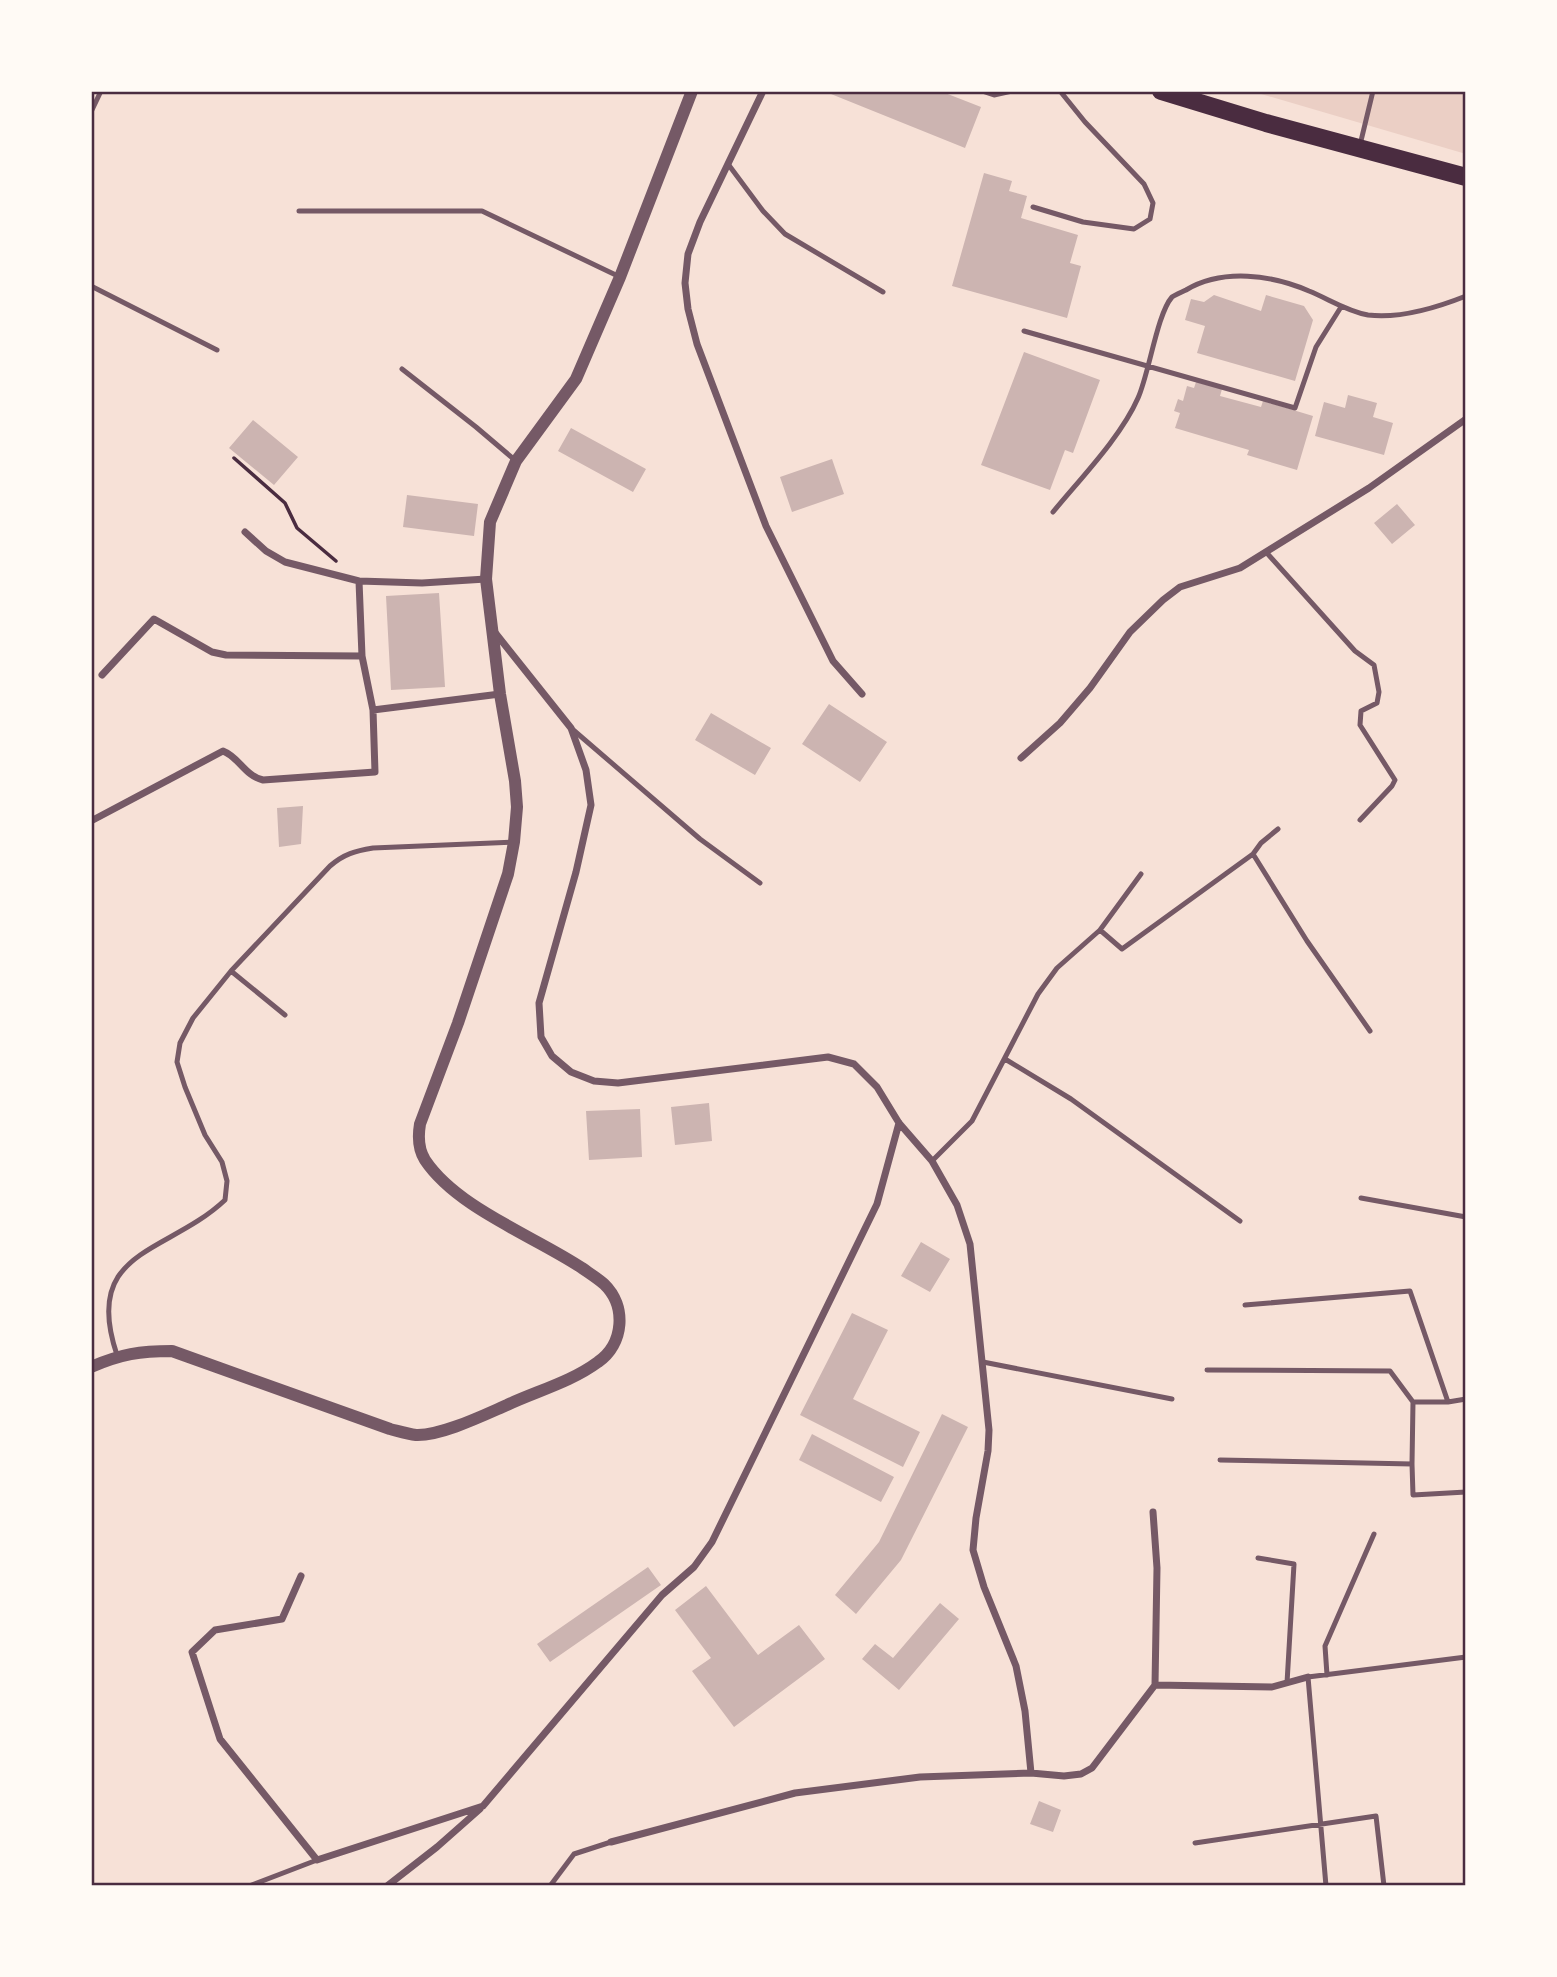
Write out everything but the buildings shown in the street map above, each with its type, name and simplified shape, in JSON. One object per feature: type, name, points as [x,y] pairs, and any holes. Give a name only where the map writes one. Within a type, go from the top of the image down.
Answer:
[{"type":"main road","points":[[1161,91],[1466,177]]},
{"type":"street","points":[[91,1367],[117,1356],[139,1351],[172,1351],[390,1429],[416,1435],[450,1428],[568,1381],[601,1361],[615,1342],[621,1328],[618,1307],[605,1284],[564,1256],[484,1211],[442,1181],[423,1158],[418,1139],[420,1124],[458,1023],[508,874],[514,842],[517,807],[515,781],[500,694],[486,579],[490,522],[516,461],[576,379],[620,277],[692,91]]},
{"type":"street","points":[[764,91],[700,222],[688,254],[685,283],[688,309],[697,344],[766,526],[834,662],[862,694]]},
{"type":"street","points":[[1021,758],[1060,723],[1090,688],[1130,632],[1180,587],[1241,568],[1369,488],[1466,419]]},
{"type":"street","points":[[245,532],[266,551],[285,562],[359,581],[422,583],[486,579]]},
{"type":"street","points":[[91,821],[223,751],[234,757],[251,775],[263,780],[374,772],[373,710],[362,656],[359,581]]},
{"type":"street","points":[[103,675],[154,619],[212,652],[226,655],[362,656]]},
{"type":"street","points":[[493,630],[571,728],[586,770],[591,805],[576,872],[539,1003],[541,1037],[552,1056],[571,1072],[594,1081],[618,1083],[828,1057],[854,1064],[877,1087],[899,1123],[932,1161],[957,1205],[970,1244],[987,1399],[988,1451],[973,1550],[984,1587],[1016,1666],[1026,1711],[1031,1773]]},
{"type":"street","points":[[373,710],[500,694]]},
{"type":"street","points":[[387,1886],[483,1806],[662,1595],[694,1567],[712,1542],[877,1204],[899,1123]]},
{"type":"street","points":[[611,1842],[795,1793],[920,1777],[1031,1773],[1064,1776],[1081,1774],[1092,1769],[1155,1685],[1157,1568],[1153,1512]]},
{"type":"street","points":[[301,1576],[282,1619],[215,1630],[192,1652],[220,1739],[317,1860],[483,1806]]},
{"type":"street","points":[[1155,1685],[1272,1687],[1308,1677]]},
{"type":"lane","points":[[91,112],[101,91]]},
{"type":"lane","points":[[982,91],[994,95],[1012,91]]},
{"type":"lane","points":[[1033,207],[1083,222],[1133,229],[1150,219],[1153,203],[1144,184],[1085,122],[1060,91]]},
{"type":"lane","points":[[1359,148],[1373,91]]},
{"type":"lane","points":[[728,164],[763,211],[785,234],[883,292]]},
{"type":"lane","points":[[299,211],[482,211],[620,277]]},
{"type":"lane","points":[[1053,512],[1123,425],[1139,397],[1163,315],[1172,298],[1198,283],[1223,277],[1263,277],[1308,290],[1341,307],[1368,315],[1407,314],[1466,296]]},
{"type":"lane","points":[[91,286],[217,350]]},
{"type":"lane","points":[[1024,331],[1295,408],[1316,347],[1341,307]]},
{"type":"lane","points":[[402,369],[516,461]]},
{"type":"lane","points":[[1266,552],[1355,650],[1374,665],[1379,692],[1377,703],[1362,711],[1360,724],[1395,780],[1360,820]]},
{"type":"lane","points":[[571,728],[700,839],[761,883]]},
{"type":"lane","points":[[1100,930],[1122,949],[1253,854],[1278,829]]},
{"type":"lane","points":[[117,1356],[109,1333],[108,1301],[117,1279],[137,1255],[209,1216],[225,1200],[227,1181],[222,1162],[205,1135],[177,1062],[177,1053],[185,1029],[193,1018],[231,971],[330,866],[351,852],[373,848],[514,842]]},
{"type":"lane","points":[[1253,854],[1307,941],[1370,1031]]},
{"type":"lane","points":[[932,1161],[972,1121],[1038,993],[1057,968],[1100,930],[1141,874]]},
{"type":"lane","points":[[231,971],[285,1015]]},
{"type":"lane","points":[[1005,1059],[1070,1099],[1240,1221]]},
{"type":"lane","points":[[1361,1198],[1466,1217]]},
{"type":"lane","points":[[1245,1305],[1410,1291],[1448,1402]]},
{"type":"lane","points":[[983,1362],[1172,1399]]},
{"type":"lane","points":[[1207,1370],[1390,1371],[1413,1402],[1413,1495],[1466,1492]]},
{"type":"lane","points":[[1413,1402],[1466,1399]]},
{"type":"lane","points":[[1220,1460],[1412,1464]]},
{"type":"lane","points":[[1327,1675],[1325,1646],[1374,1534]]},
{"type":"lane","points":[[1258,1558],[1294,1564],[1287,1683]]},
{"type":"lane","points":[[1326,1886],[1308,1677],[1466,1657]]},
{"type":"lane","points":[[1195,1843],[1376,1816],[1384,1886]]},
{"type":"lane","points":[[551,1886],[574,1854],[611,1842]]},
{"type":"lane","points":[[249,1886],[317,1860]]},
{"type":"path","points":[[234,458],[285,503],[297,528],[359,581]]},
{"type":"shaded area","points":[[1251,91],[1466,91],[1466,154]]}]
